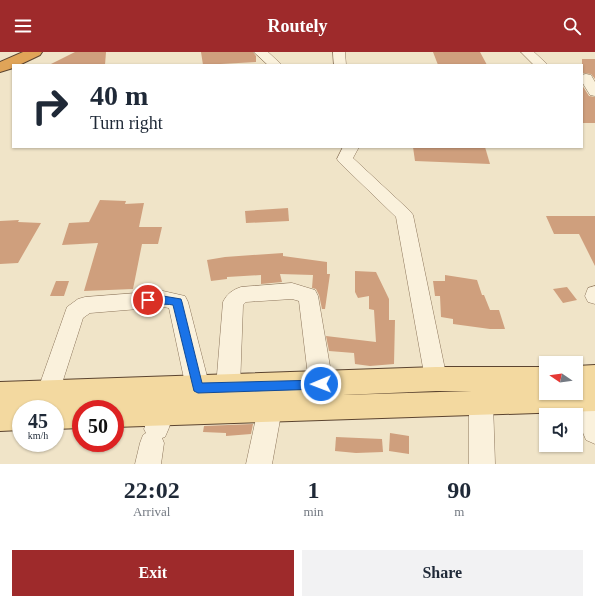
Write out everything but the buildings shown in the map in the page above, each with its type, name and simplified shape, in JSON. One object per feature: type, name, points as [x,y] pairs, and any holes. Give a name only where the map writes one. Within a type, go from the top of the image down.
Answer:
[{"type":"highway","points":[[0,59],[15,52]]},
{"type":"highway","points":[[0,68],[35,52]]},
{"type":"main road","points":[[64,403],[198,388],[436,378],[493,380],[539,379]]},
{"type":"main road","points":[[124,419],[154,437],[270,409],[481,403],[587,388]]},
{"type":"main road","points":[[0,394],[31,400]]},
{"type":"main road","points":[[0,418],[12,417]]},
{"type":"street","points":[[260,52],[275,64]]},
{"type":"street","points":[[340,52],[340,64]]},
{"type":"street","points":[[527,52],[541,64]]},
{"type":"street","points":[[588,79],[595,92]]},
{"type":"street","points":[[350,148],[345,159],[404,214],[436,378]]},
{"type":"street","points":[[228,387],[233,302],[241,295],[292,291],[308,296],[321,384]]},
{"type":"street","points":[[53,400],[74,313],[85,305],[163,299],[178,302],[198,388]]},
{"type":"street","points":[[587,388],[595,432]]},
{"type":"street","points":[[481,403],[482,464]]},
{"type":"street","points":[[259,464],[270,409]]},
{"type":"route","points":[[148,300],[163,299],[178,302],[198,388],[321,384]]}]
